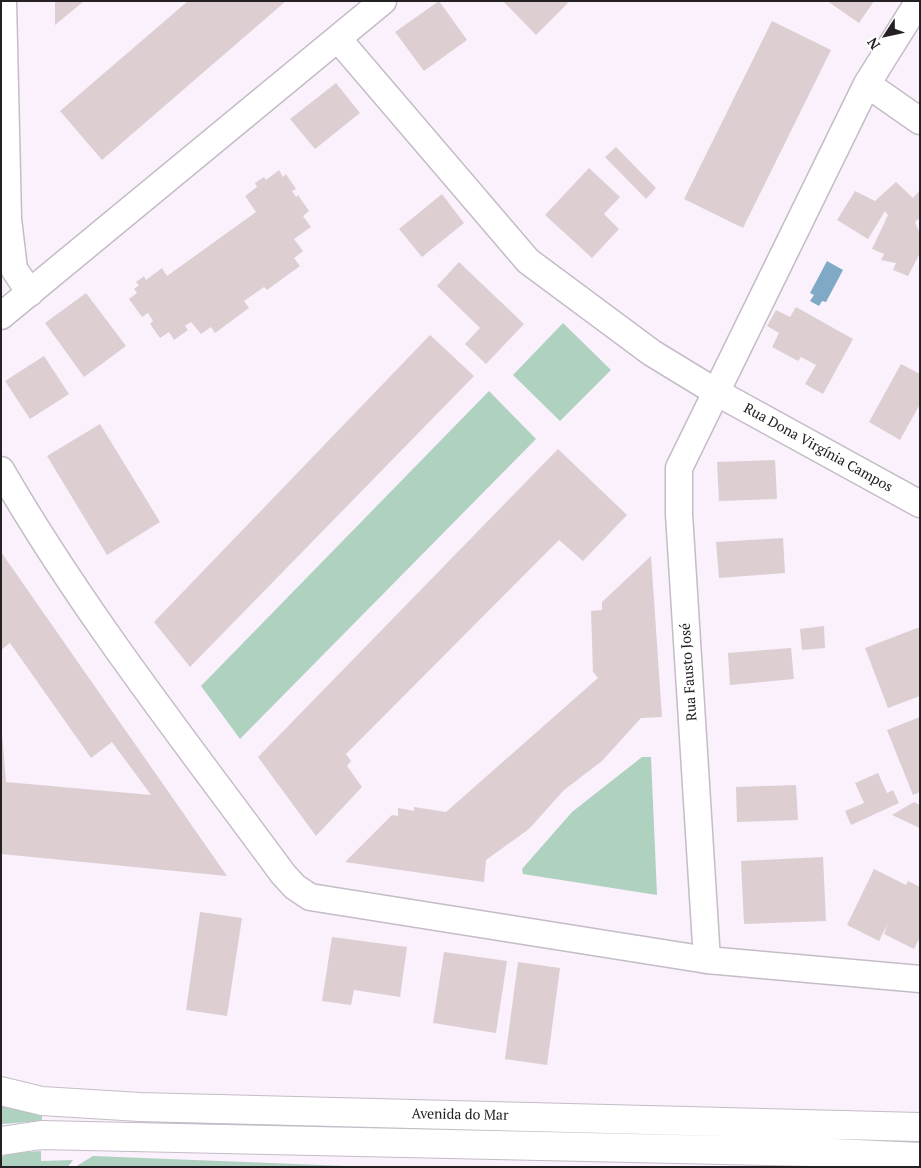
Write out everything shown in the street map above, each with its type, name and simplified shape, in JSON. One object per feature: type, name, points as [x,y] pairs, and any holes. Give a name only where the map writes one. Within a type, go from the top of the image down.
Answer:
[{"type":"main road","name":"Avenida do Mar","points":[[1,1092],[42,1101],[140,1107],[920,1127]]},
{"type":"main road","points":[[1,1141],[51,1135],[813,1152],[920,1157]]},
{"type":"street","points":[[3,1],[8,219],[14,269],[30,293]]},
{"type":"street","points":[[1,316],[384,1]]},
{"type":"street","name":"Rua Fausto José","points":[[707,960],[680,534],[679,468],[867,84],[919,1]]},
{"type":"street","name":"Rua Dona Virgínia Campos","points":[[338,40],[528,261],[652,353],[716,392],[920,504]]},
{"type":"street","points":[[867,84],[920,121]]},
{"type":"street","points":[[1,470],[24,510],[108,635],[295,887],[310,897],[707,960],[920,979]]},
{"type":"green space","points":[[563,323],[611,370],[560,421],[513,375]]},
{"type":"green space","points":[[489,391],[536,439],[240,739],[201,686]]},
{"type":"green space","points":[[642,757],[651,757],[657,895],[523,874],[522,869],[572,812]]},
{"type":"green space","points":[[1,1105],[42,1116],[42,1121],[1,1124]]},
{"type":"green space","points":[[41,1151],[41,1161],[73,1160],[68,1167],[1,1167],[1,1157],[12,1153]]},
{"type":"green space","points":[[93,1156],[371,1167],[75,1167]]},
{"type":"water","points":[[827,261],[843,270],[826,302],[822,301],[819,306],[810,301],[814,295],[810,293]]},
{"type":"building","points":[[55,1],[84,1],[55,25]]},
{"type":"building","points":[[188,1],[286,1],[102,160],[60,111]]},
{"type":"building","points":[[439,1],[467,40],[424,71],[395,32]]},
{"type":"building","points":[[503,1],[566,1],[568,3],[536,35]]},
{"type":"building","points":[[827,1],[874,1],[859,23]]},
{"type":"building","points":[[772,21],[831,50],[743,228],[684,199]]},
{"type":"building","points":[[336,83],[360,113],[315,149],[290,119]]},
{"type":"building","points":[[616,147],[656,188],[646,199],[605,157]]},
{"type":"building","points":[[589,168],[620,197],[604,214],[619,229],[592,258],[545,215]]},
{"type":"building","points":[[279,170],[283,177],[286,174],[296,189],[292,191],[296,197],[298,195],[309,211],[303,216],[311,227],[294,239],[303,251],[294,258],[300,266],[267,290],[264,287],[244,301],[249,308],[215,333],[211,327],[201,334],[191,322],[185,326],[188,330],[174,340],[169,332],[160,338],[150,324],[153,321],[148,313],[142,317],[129,299],[137,293],[134,289],[139,285],[136,282],[144,276],[146,280],[162,268],[167,276],[256,212],[245,196],[257,187],[255,183],[264,177],[266,180]]},
{"type":"building","points":[[896,182],[913,198],[920,190],[920,218],[915,222],[920,234],[920,253],[908,276],[893,270],[896,263],[881,260],[884,254],[872,249],[888,215],[885,211],[868,239],[837,220],[855,191],[875,201]]},
{"type":"building","points":[[442,194],[464,223],[422,257],[399,229]]},
{"type":"building","points":[[459,262],[524,324],[486,364],[465,344],[480,328],[437,286]]},
{"type":"building","points":[[86,293],[126,346],[84,377],[45,323]]},
{"type":"building","points":[[796,307],[853,339],[823,394],[805,384],[816,365],[801,357],[798,361],[772,347],[779,333],[767,326],[776,310],[790,317]]},
{"type":"building","points":[[430,335],[474,376],[190,667],[154,622]]},
{"type":"building","points":[[44,356],[69,394],[30,419],[5,381]]},
{"type":"building","points":[[901,364],[920,374],[920,404],[900,440],[869,422]]},
{"type":"building","points":[[100,424],[160,522],[107,555],[47,456]]},
{"type":"building","points":[[558,449],[627,515],[583,561],[559,540],[346,754],[351,761],[347,766],[362,787],[316,836],[258,757]]},
{"type":"building","points":[[775,460],[777,499],[719,501],[717,462]]},
{"type":"building","points":[[783,538],[785,573],[719,578],[716,542]]},
{"type":"building","points":[[1,552],[227,876],[1,854],[1,721],[6,782],[151,795],[112,742],[91,758],[10,643],[1,650]]},
{"type":"building","points":[[651,556],[662,717],[641,718],[602,761],[564,790],[529,829],[486,860],[484,882],[345,862],[392,815],[398,816],[398,808],[414,811],[414,807],[446,812],[598,678],[593,672],[591,611],[602,610],[602,602]]},
{"type":"building","points":[[824,626],[825,648],[802,650],[800,629]]},
{"type":"building","points":[[920,627],[920,696],[888,708],[865,648]]},
{"type":"building","points":[[791,648],[794,679],[730,685],[728,653]]},
{"type":"building","points":[[920,717],[920,792],[913,795],[887,730]]},
{"type":"building","points":[[878,773],[887,793],[893,790],[899,803],[851,825],[845,811],[864,803],[855,783]]},
{"type":"building","points":[[796,785],[798,820],[737,822],[736,787]]},
{"type":"building","points":[[914,802],[920,805],[920,828],[892,815]]},
{"type":"building","points":[[823,857],[826,921],[744,924],[741,861]]},
{"type":"building","points":[[874,869],[906,885],[908,881],[920,887],[920,937],[914,949],[884,934],[888,923],[879,941],[847,925]]},
{"type":"building","points":[[200,912],[242,918],[227,1016],[186,1010]]},
{"type":"building","points":[[332,937],[407,947],[400,997],[354,990],[351,1005],[322,1001]]},
{"type":"building","points":[[444,952],[507,961],[496,1033],[433,1023]]},
{"type":"building","points":[[518,962],[560,968],[547,1065],[505,1059]]}]
